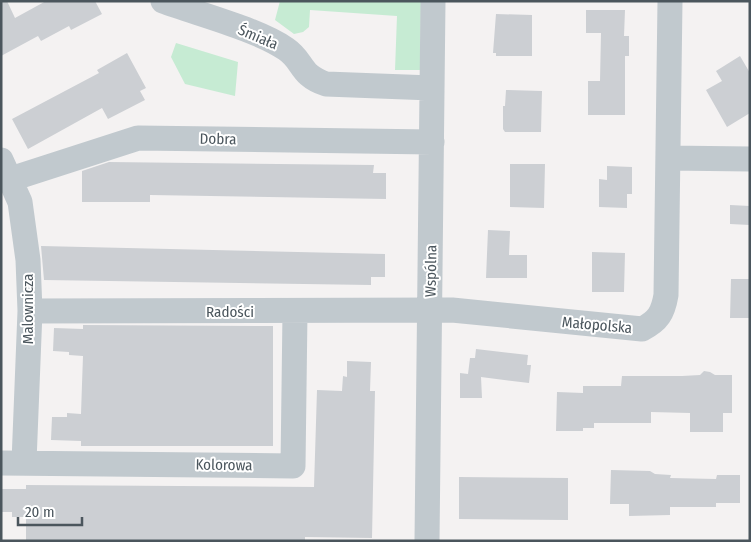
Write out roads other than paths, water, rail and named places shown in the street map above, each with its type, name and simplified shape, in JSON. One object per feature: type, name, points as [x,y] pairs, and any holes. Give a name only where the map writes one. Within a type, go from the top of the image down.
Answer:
[{"type":"street","name":"Śmiała","points":[[163,1],[264,38],[288,50],[303,71],[315,80],[326,84],[432,88]]},
{"type":"street","name":"Wspólna","points":[[427,541],[433,1]]},
{"type":"street","name":"Małopolska","points":[[430,310],[452,310],[629,329],[642,329],[654,323],[664,311],[666,295],[670,1]]},
{"type":"street","name":"Dobra","points":[[6,170],[138,138],[432,142]]},
{"type":"street","points":[[668,158],[750,159]]},
{"type":"street","name":"Malownicza","points":[[6,170],[21,212],[28,260],[30,312],[12,462]]},
{"type":"street","name":"Radości","points":[[30,312],[430,310]]},
{"type":"street","name":"Kolorowa","points":[[12,462],[293,466],[295,312]]},
{"type":"street","points":[[427,541],[432,541]]}]
